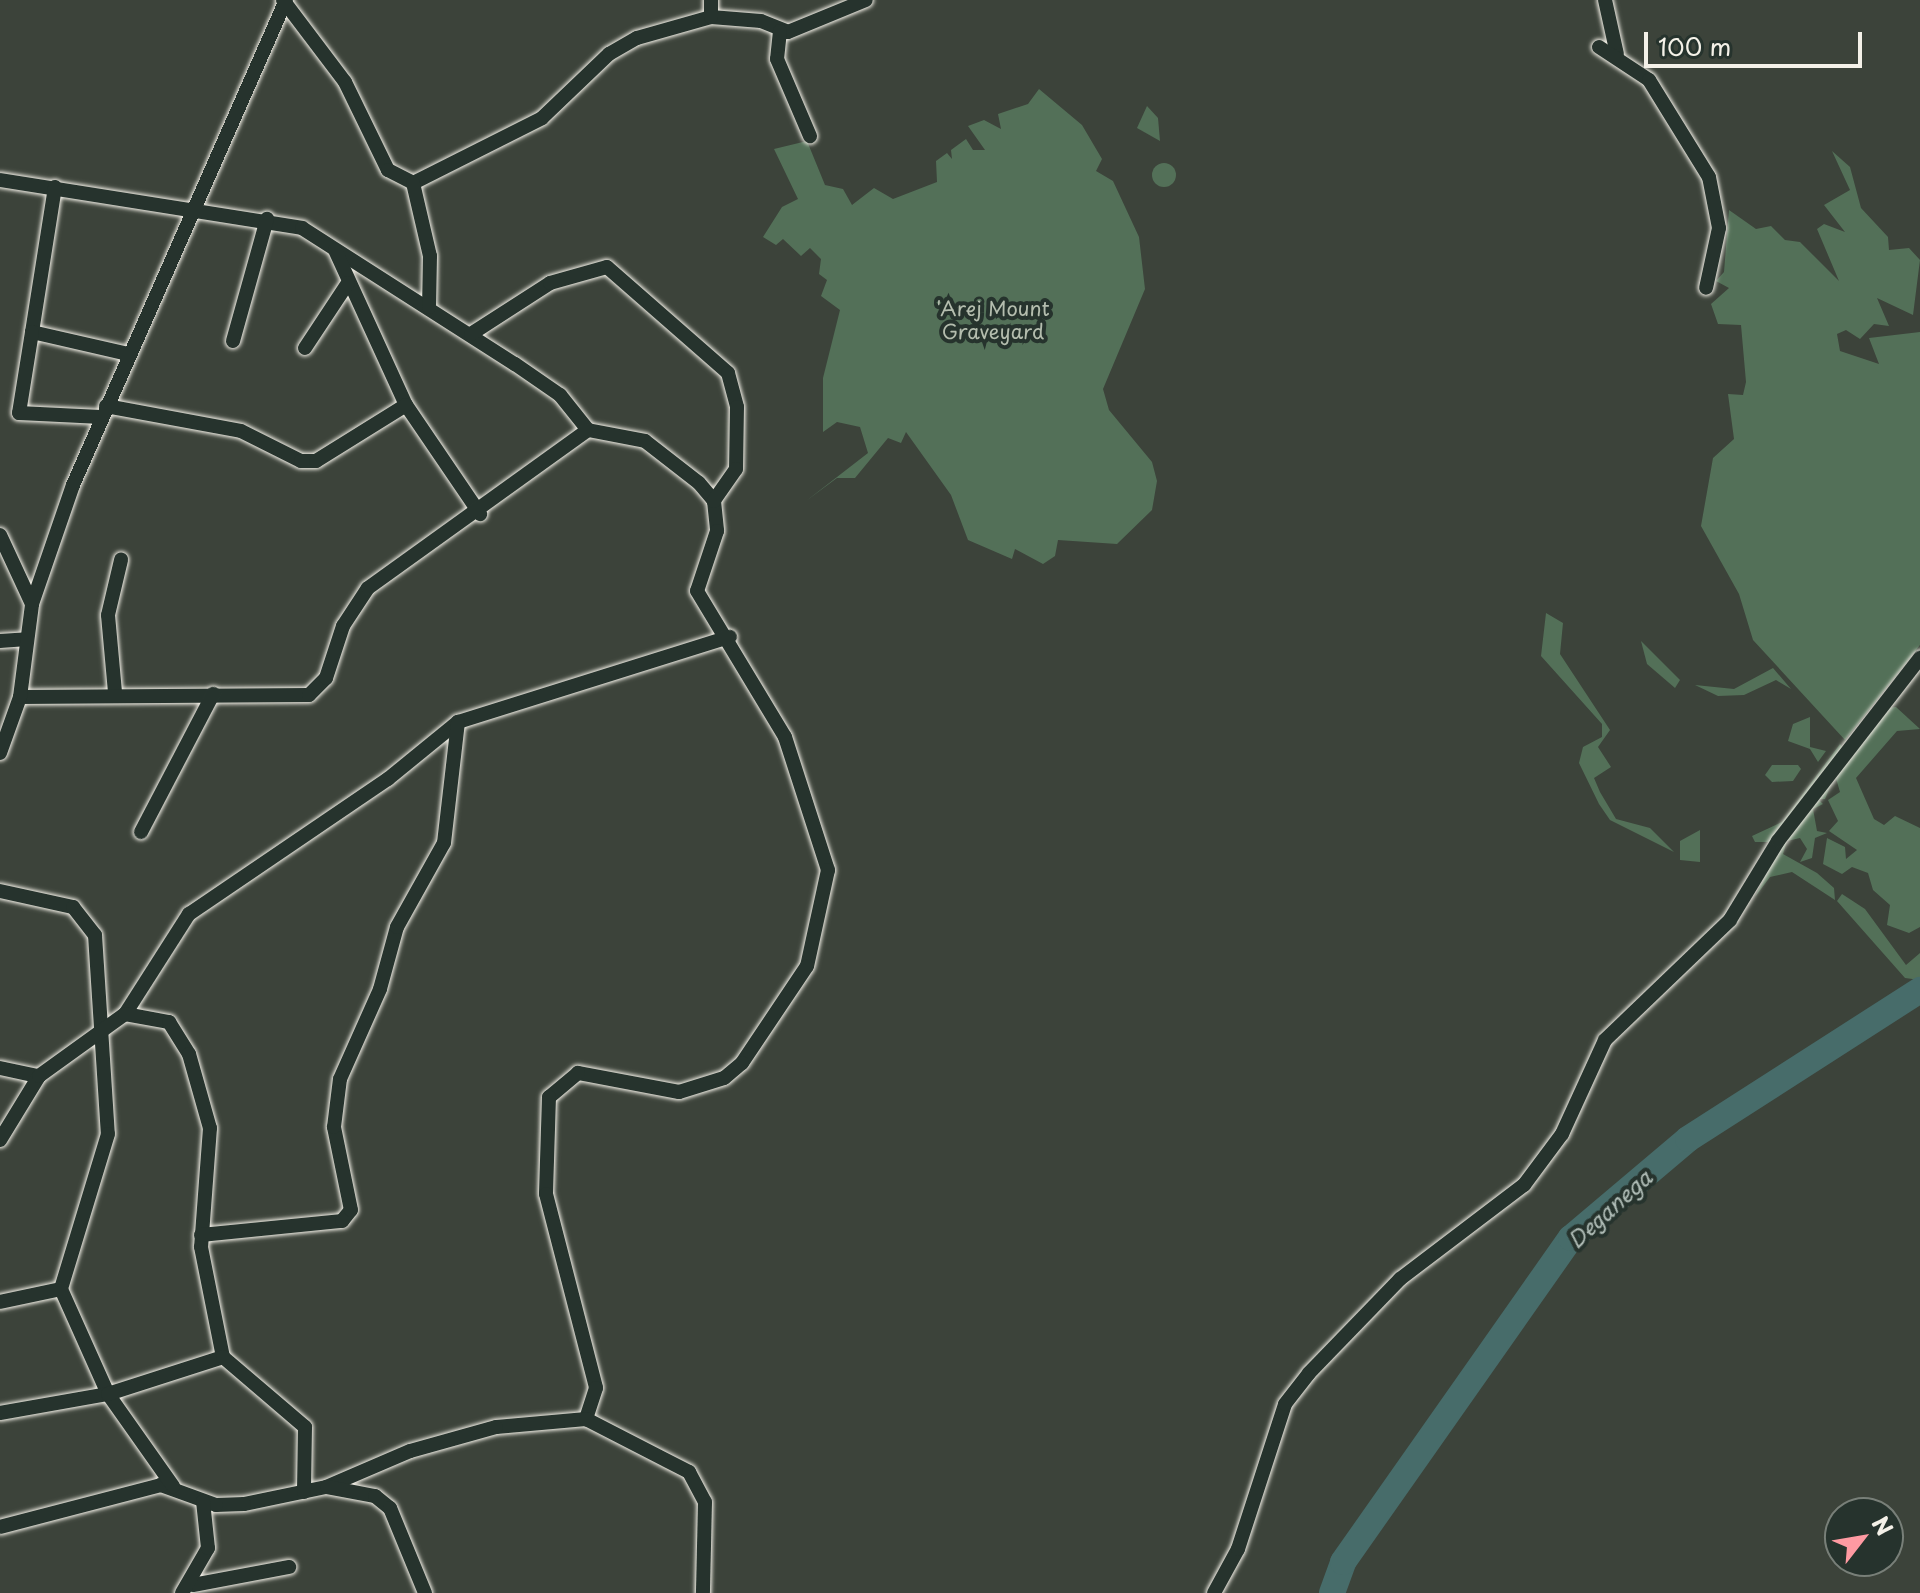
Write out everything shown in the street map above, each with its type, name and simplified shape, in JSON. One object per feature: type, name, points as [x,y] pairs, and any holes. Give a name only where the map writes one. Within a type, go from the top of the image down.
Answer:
[{"type":"street","points":[[711,0],[711,17]]},
{"type":"street","points":[[413,183],[542,118],[609,54],[711,17],[761,21],[780,31],[866,0]]},
{"type":"street","points":[[1605,0],[1617,54]]},
{"type":"street","points":[[0,753],[20,697],[32,604],[103,412],[191,206],[284,1],[345,82],[388,170],[413,183],[430,256],[429,307]]},
{"type":"street","points":[[780,31],[777,59],[810,136]]},
{"type":"street","points":[[1599,47],[1617,54],[1672,110],[1709,177],[1719,228],[1706,288]]},
{"type":"street","points":[[0,180],[191,206],[302,228],[471,334],[560,395],[588,430],[645,441],[714,501]]},
{"type":"street","points":[[55,187],[19,413],[103,412],[241,431],[301,461],[316,461],[406,405]]},
{"type":"street","points":[[233,341],[267,219]]},
{"type":"street","points":[[335,250],[406,405],[480,514]]},
{"type":"street","points":[[471,334],[550,283],[607,267],[728,373],[737,407],[736,469],[714,501],[717,531],[697,591],[730,637],[785,737],[810,805],[828,870],[824,912],[797,983],[724,1078],[679,1092],[578,1073],[549,1097],[546,1194],[596,1388],[586,1419]]},
{"type":"street","points":[[305,348],[348,283]]},
{"type":"street","points":[[32,332],[128,354]]},
{"type":"street","points":[[20,697],[115,692],[278,698],[321,688],[355,602],[390,570],[480,514],[588,430]]},
{"type":"street","points":[[0,535],[32,604]]},
{"type":"street","points":[[115,692],[108,615],[121,560]]},
{"type":"street","points":[[0,1140],[39,1076],[101,1035],[125,1014],[189,914],[388,779],[458,722],[730,637]]},
{"type":"street","points":[[0,641],[27,639]]},
{"type":"street","points":[[1214,1593],[1238,1549],[1285,1404],[1309,1373],[1400,1279],[1524,1185],[1562,1134],[1605,1040],[1730,920],[1778,841],[1920,658]]},
{"type":"street","points":[[141,832],[213,694]]},
{"type":"street","points":[[201,1235],[342,1221],[351,1210],[334,1127],[340,1079],[380,989],[397,927],[444,843],[458,722]]},
{"type":"street","points":[[0,891],[73,907],[88,919],[95,935],[108,1134],[61,1289],[108,1394],[173,1486],[203,1501],[244,1504],[326,1487],[410,1451],[496,1427],[586,1419],[689,1472],[705,1502],[703,1593]]},
{"type":"street","points":[[125,1014],[169,1022],[189,1054],[213,1154],[201,1235],[223,1357],[305,1427],[304,1492]]},
{"type":"street","points":[[0,1068],[39,1076]]},
{"type":"street","points":[[0,1302],[61,1289]]},
{"type":"street","points":[[0,1413],[108,1394],[223,1357]]},
{"type":"street","points":[[0,1527],[173,1486]]},
{"type":"street","points":[[326,1487],[375,1496],[390,1508],[425,1593]]},
{"type":"street","points":[[188,1589],[208,1548],[203,1501]]},
{"type":"street","points":[[188,1589],[289,1567]]},
{"type":"green space","name":"'Arej Mount Graveyard","points":[[1039,89],[1082,125],[1102,159],[1096,171],[1113,181],[1139,237],[1145,289],[1103,389],[1109,410],[1152,462],[1157,481],[1152,510],[1117,544],[1058,540],[1055,556],[1043,564],[1015,549],[1012,559],[968,540],[951,495],[906,432],[901,443],[888,438],[855,478],[837,478],[806,501],[868,453],[860,427],[837,422],[823,432],[823,378],[840,310],[821,296],[827,280],[819,274],[821,259],[810,248],[801,256],[783,239],[776,245],[763,237],[782,207],[798,199],[774,149],[807,141],[825,185],[843,189],[852,205],[874,188],[893,199],[937,182],[936,161],[947,153],[952,159],[951,150],[966,139],[973,150],[985,150],[968,126],[984,120],[1001,129],[998,114],[1028,104]]},
{"type":"green space","points":[[1147,106],[1158,118],[1160,141],[1137,128]]},
{"type":"green space","points":[[1832,151],[1850,167],[1861,208],[1888,237],[1889,250],[1909,248],[1920,260],[1913,315],[1877,298],[1889,326],[1874,324],[1860,339],[1846,330],[1837,334],[1840,351],[1879,364],[1869,338],[1920,332],[1920,645],[1845,740],[1753,640],[1739,594],[1701,526],[1713,458],[1734,439],[1728,394],[1743,395],[1746,382],[1741,325],[1718,324],[1711,304],[1729,288],[1716,281],[1724,272],[1729,210],[1756,229],[1771,226],[1785,240],[1800,242],[1839,281],[1817,229],[1824,224],[1845,232],[1824,205],[1850,190]]},
{"type":"green space","points":[[1164,163],[1172,167],[1176,175],[1172,183],[1164,187],[1156,183],[1152,175],[1156,167]]},
{"type":"green space","points":[[1546,613],[1563,623],[1560,654],[1610,730],[1598,747],[1611,767],[1594,778],[1600,792],[1616,819],[1650,828],[1674,852],[1610,820],[1599,804],[1579,763],[1583,747],[1602,737],[1602,724],[1541,656]]},
{"type":"green space","points":[[1641,641],[1680,680],[1675,688],[1647,664]]},
{"type":"green space","points":[[1773,668],[1791,689],[1776,680],[1744,695],[1718,696],[1695,685],[1734,689]]},
{"type":"green space","points":[[1896,707],[1920,729],[1897,731],[1856,778],[1874,819],[1884,825],[1895,816],[1920,828],[1920,927],[1909,933],[1887,925],[1890,905],[1873,890],[1868,873],[1852,867],[1842,874],[1823,864],[1827,838],[1845,847],[1846,859],[1857,850],[1829,831],[1838,821],[1828,800],[1840,792],[1835,775],[1825,799],[1818,799],[1823,804],[1813,809],[1817,831],[1827,833],[1815,838],[1812,858],[1800,862],[1807,849],[1800,838],[1787,841],[1783,854],[1817,873],[1834,888],[1835,900],[1792,872],[1770,877],[1755,897],[1781,843],[1886,708]]},
{"type":"green space","points":[[1810,717],[1810,747],[1826,751],[1818,762],[1810,749],[1788,741],[1793,724]]},
{"type":"green space","points":[[1840,744],[1843,748],[1773,842],[1755,842],[1752,836],[1782,822]]},
{"type":"green space","points":[[1772,765],[1798,765],[1801,769],[1793,781],[1772,782],[1765,775]]},
{"type":"green space","points":[[1700,830],[1700,862],[1680,860],[1680,841]]},
{"type":"green space","points":[[1842,894],[1865,909],[1906,965],[1920,953],[1920,980],[1905,978],[1837,901]]},
{"type":"waterway","name":"Deganega","points":[[1332,1593],[1343,1562],[1571,1238],[1688,1139],[1920,990]]}]
